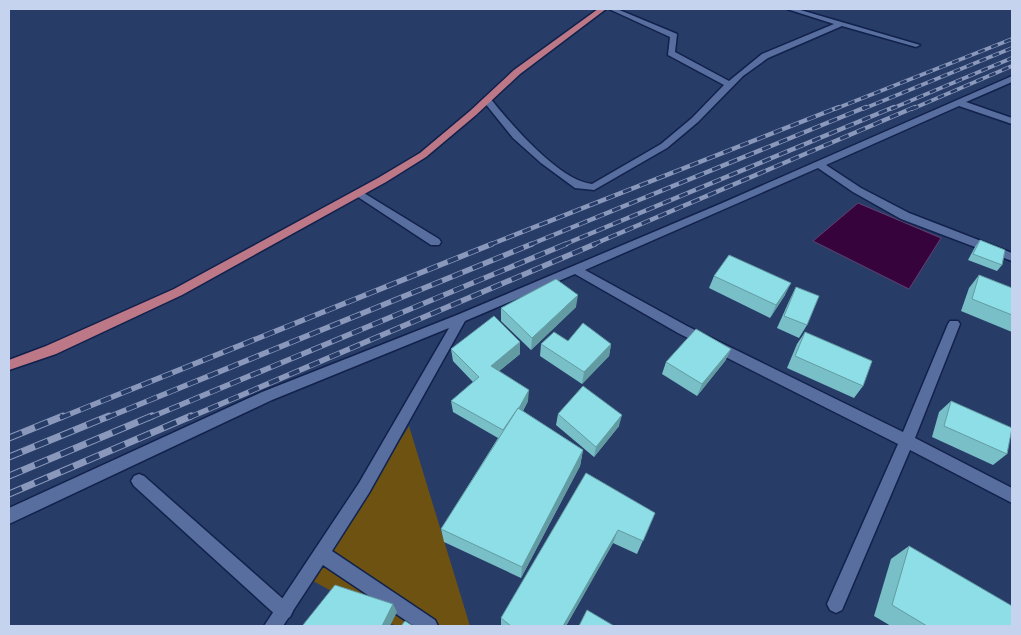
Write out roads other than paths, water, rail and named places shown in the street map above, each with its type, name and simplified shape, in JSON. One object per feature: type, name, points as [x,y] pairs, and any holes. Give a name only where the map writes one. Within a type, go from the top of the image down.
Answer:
[{"type":"main road","points":[[9,365],[52,350],[170,296],[423,155],[558,40],[602,9]]},
{"type":"street","points":[[612,9],[674,36],[670,48],[671,53],[730,85]]},
{"type":"street","points":[[790,9],[916,45]]},
{"type":"street","points":[[487,100],[516,136],[544,161],[579,186],[594,188],[664,146],[695,120],[740,74],[765,56],[842,24]]},
{"type":"street","points":[[9,516],[266,396],[460,318],[1012,79]]},
{"type":"street","points":[[958,102],[1012,121]]},
{"type":"street","points":[[819,164],[856,190],[905,216],[1012,258]]},
{"type":"street","points":[[359,192],[435,242]]},
{"type":"street","points":[[575,269],[681,330],[907,440],[1012,496]]},
{"type":"street","points":[[273,626],[364,488],[460,318]]},
{"type":"street","points":[[836,604],[907,440],[954,324]]},
{"type":"street","points":[[139,481],[284,610]]},
{"type":"street","points":[[321,554],[429,626]]},
{"type":"railway","points":[[835,109],[1012,39]]},
{"type":"railway","points":[[863,109],[1012,48]]},
{"type":"railway","points":[[891,109],[1012,58]]},
{"type":"railway","points":[[912,109],[1012,66]]},
{"type":"railway","points":[[489,245],[839,107]]},
{"type":"railway","points":[[529,245],[866,107]]},
{"type":"railway","points":[[563,245],[894,107]]},
{"type":"railway","points":[[592,245],[915,107]]},
{"type":"railway","points":[[60,418],[492,244]]},
{"type":"railway","points":[[106,418],[532,244]]},
{"type":"railway","points":[[149,418],[566,244]]},
{"type":"railway","points":[[188,418],[595,244]]},
{"type":"railway","points":[[9,438],[63,416]]},
{"type":"railway","points":[[9,457],[109,416]]},
{"type":"railway","points":[[9,476],[152,416]]},
{"type":"railway","points":[[9,494],[191,416]]}]
